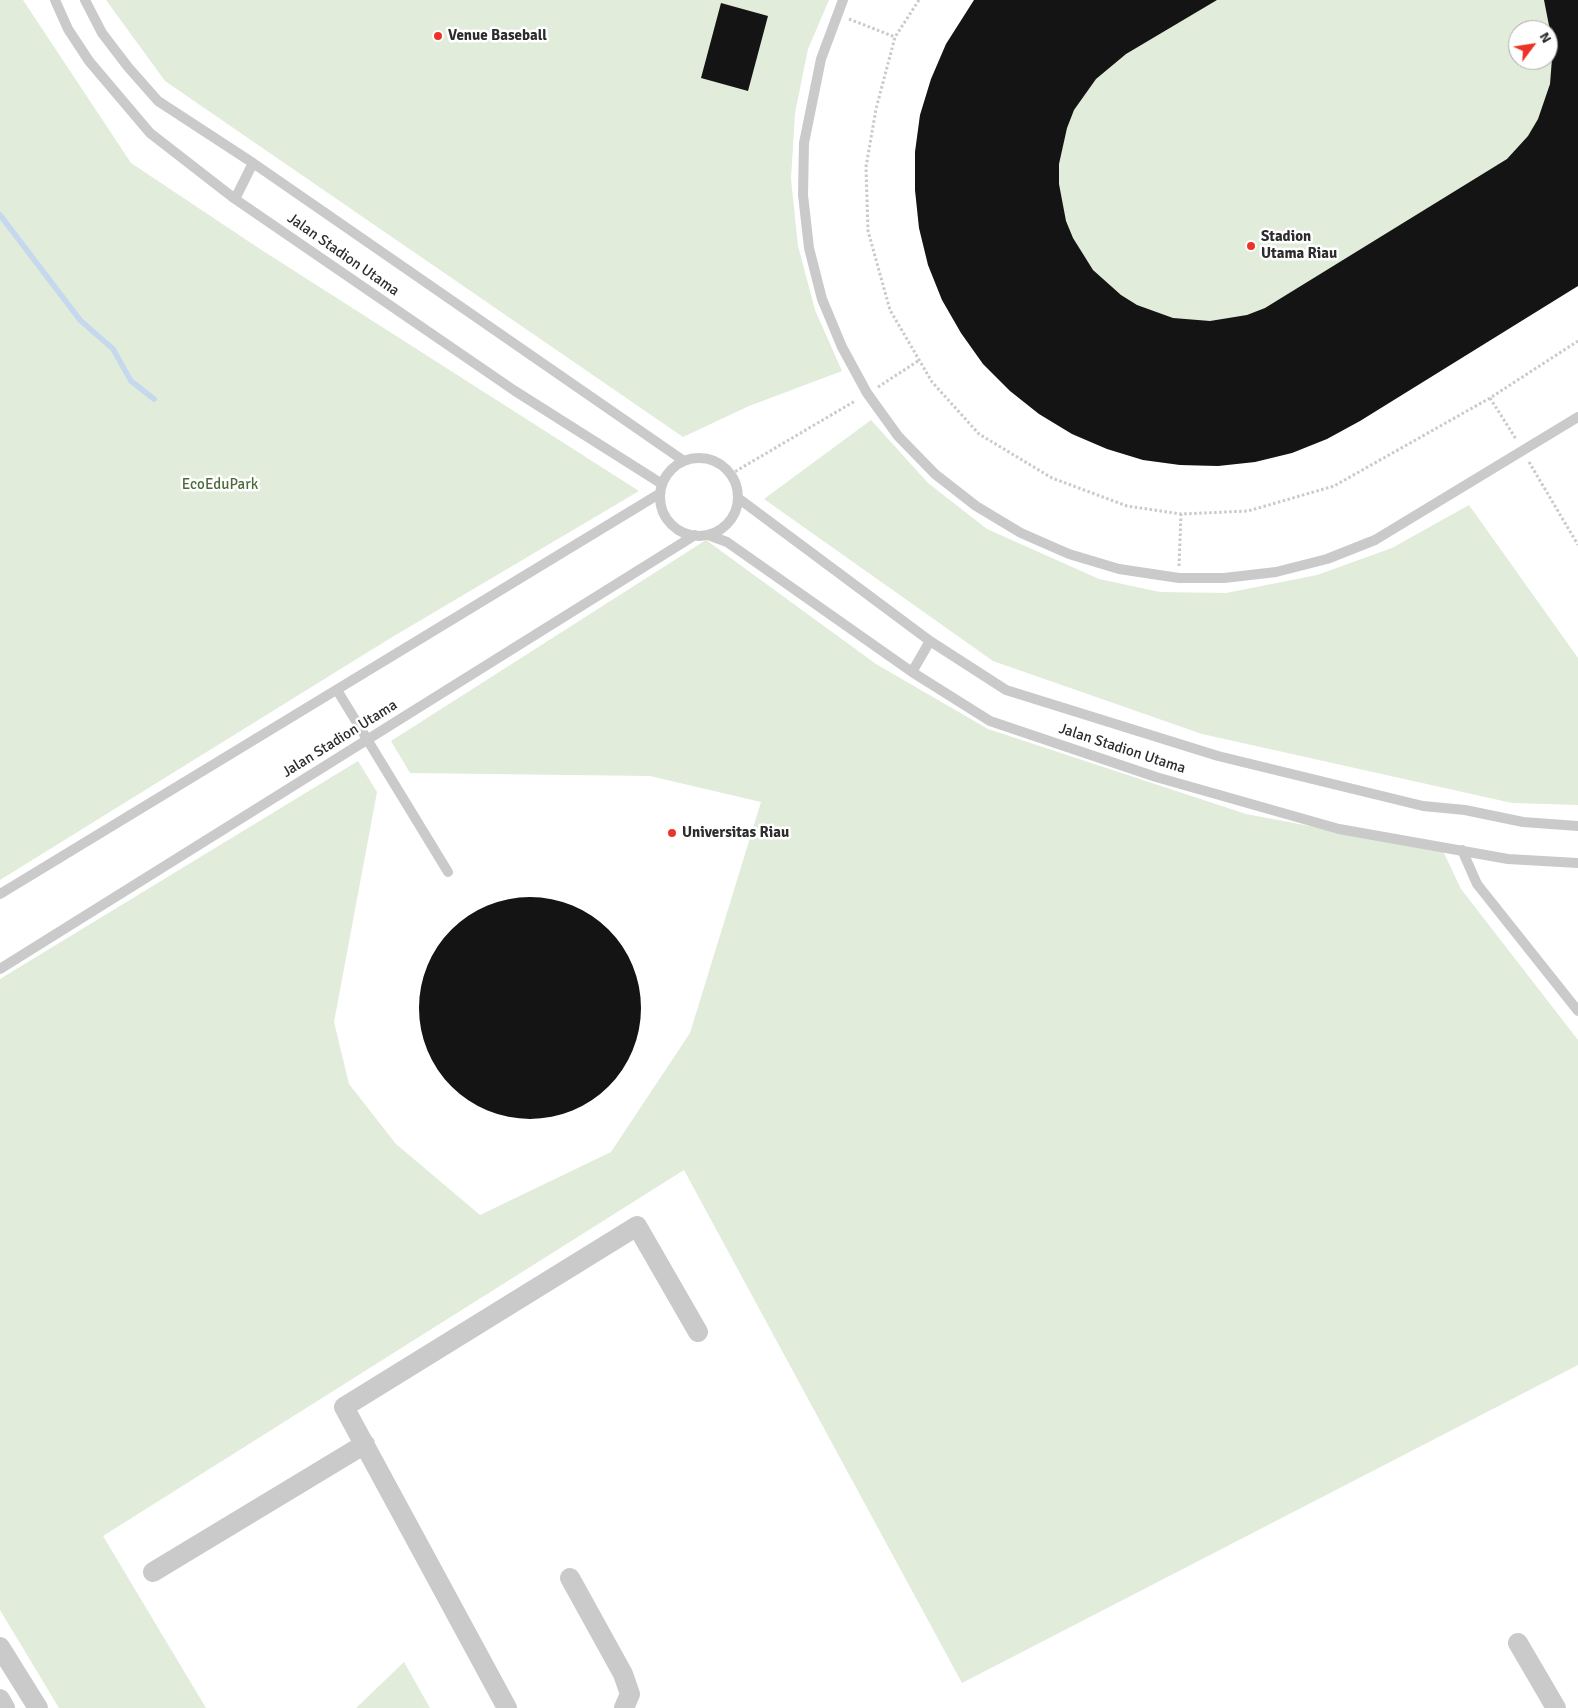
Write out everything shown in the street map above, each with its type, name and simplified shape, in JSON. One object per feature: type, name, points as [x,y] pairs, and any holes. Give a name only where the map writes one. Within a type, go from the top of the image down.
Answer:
[{"type":"street","points":[[507,1708],[344,1406],[637,1226],[698,1332]]},
{"type":"street","points":[[152,1572],[365,1444]]},
{"type":"street","points":[[570,1578],[623,1674],[630,1694],[624,1708]]},
{"type":"street","points":[[1518,1643],[1556,1708]]},
{"type":"street","points":[[0,1647],[38,1708]]},
{"type":"street","points":[[0,1699],[5,1708]]},
{"type":"lane","name":"Jalan Stadion Utama","points":[[55,0],[68,29],[89,61],[150,133],[235,199],[514,391],[662,484]]},
{"type":"lane","name":"Jalan Stadion Utama","points":[[85,0],[102,33],[128,67],[158,101],[254,163],[684,460]]},
{"type":"lane","points":[[843,0],[836,14],[821,59],[804,143],[803,195],[809,248],[822,298],[842,347],[867,393],[898,436],[935,474],[976,506],[1021,533],[1069,554],[1119,569],[1179,578],[1224,578],[1267,573],[1327,559],[1375,540],[1578,417]]},
{"type":"lane","points":[[235,199],[254,163]]},
{"type":"lane","points":[[711,459],[722,465],[731,474],[737,486],[736,511],[729,522],[720,530],[708,535],[695,535],[683,532],[672,524],[664,514],[659,494],[662,484],[675,466],[684,460],[711,459]]},
{"type":"lane","points":[[0,894],[659,494]]},
{"type":"lane","name":"Jalan Stadion Utama","points":[[738,498],[930,641],[1006,690],[1218,756],[1423,806],[1465,810],[1523,822],[1578,826]]},
{"type":"lane","name":"Jalan Stadion Utama","points":[[0,969],[695,535]]},
{"type":"lane","name":"Jalan Stadion Utama","points":[[708,535],[727,542],[912,672],[990,722],[1156,777],[1339,829],[1508,859],[1578,863]]},
{"type":"lane","points":[[912,672],[930,641]]},
{"type":"lane","points":[[337,690],[448,872]]},
{"type":"lane","points":[[1462,850],[1478,884],[1578,1011]]},
{"type":"path","points":[[918,0],[895,37],[876,110],[866,167],[868,231],[890,310],[918,361],[932,382],[979,434],[1052,478],[1127,506],[1181,514],[1248,511],[1334,486],[1490,398],[1578,341]]},
{"type":"path","points":[[836,14],[895,37]]},
{"type":"path","points":[[888,380],[918,361]]},
{"type":"path","points":[[731,474],[867,393]]},
{"type":"path","points":[[1490,398],[1577,543]]},
{"type":"path","points":[[1179,578],[1181,514]]},
{"type":"green space","name":"EcoEduPark","points":[[0,0],[23,0],[131,163],[260,249],[639,491],[389,639],[0,880]]},
{"type":"green space","points":[[106,0],[829,0],[808,49],[795,113],[791,179],[798,246],[815,310],[842,371],[749,406],[683,437],[165,81]]},
{"type":"green space","name":"Stadion Utama Riau","points":[[974,0],[1578,0],[1578,286],[1255,462],[1218,466],[1180,465],[1143,460],[1107,449],[1072,434],[1039,414],[1010,391],[983,364],[961,333],[942,300],[928,265],[919,228],[915,190],[915,152],[920,115],[931,79],[946,44]]},
{"type":"green space","points":[[871,420],[928,483],[987,529],[1099,579],[1160,592],[1226,593],[1317,575],[1392,548],[1469,505],[1578,658],[1578,805],[1512,803],[1202,734],[993,661],[764,499]]},
{"type":"green space","name":"Universitas Riau","points":[[706,540],[876,664],[988,729],[1246,814],[1443,851],[1461,889],[1578,1040],[1578,1365],[962,1683],[684,1170],[103,1536],[206,1708],[59,1708],[0,1610],[0,979],[358,761],[377,792],[334,1022],[349,1084],[396,1144],[480,1215],[611,1152],[690,1033],[761,802],[650,776],[410,773],[391,741]]},
{"type":"green space","points":[[404,1662],[430,1708],[356,1708]]},
{"type":"building","points":[[974,0],[1217,0],[1126,54],[1096,79],[1074,110],[1067,128],[1059,164],[1059,184],[1066,221],[1073,238],[1093,270],[1121,295],[1137,305],[1173,318],[1210,321],[1247,315],[1265,308],[1507,159],[1528,136],[1538,119],[1550,84],[1551,70],[1558,70],[1558,20],[1548,20],[1544,0],[1578,0],[1578,286],[1360,421],[1327,439],[1292,453],[1255,462],[1218,466],[1180,465],[1143,460],[1107,449],[1072,434],[1039,414],[1010,391],[983,364],[961,333],[942,300],[928,265],[919,228],[915,190],[915,152],[920,115],[931,79],[946,44]]},
{"type":"building","points":[[721,3],[768,16],[748,91],[701,78]]},
{"type":"building","points":[[530,897],[552,899],[572,905],[600,922],[616,938],[633,966],[639,986],[641,1008],[639,1030],[633,1050],[616,1078],[600,1094],[572,1111],[552,1117],[530,1119],[508,1117],[488,1111],[460,1094],[444,1078],[427,1050],[421,1030],[419,1008],[421,986],[427,966],[444,938],[460,922],[488,905],[508,899]]},
{"type":"waterway","points":[[0,215],[80,320],[113,349],[131,381],[154,399]]},
{"type":"place","name":"Venue Baseball","points":[[438,36]]},
{"type":"place","name":"Stadion Utama Riau","points":[[1251,246]]},
{"type":"place","name":"Universitas Riau","points":[[672,833]]}]
